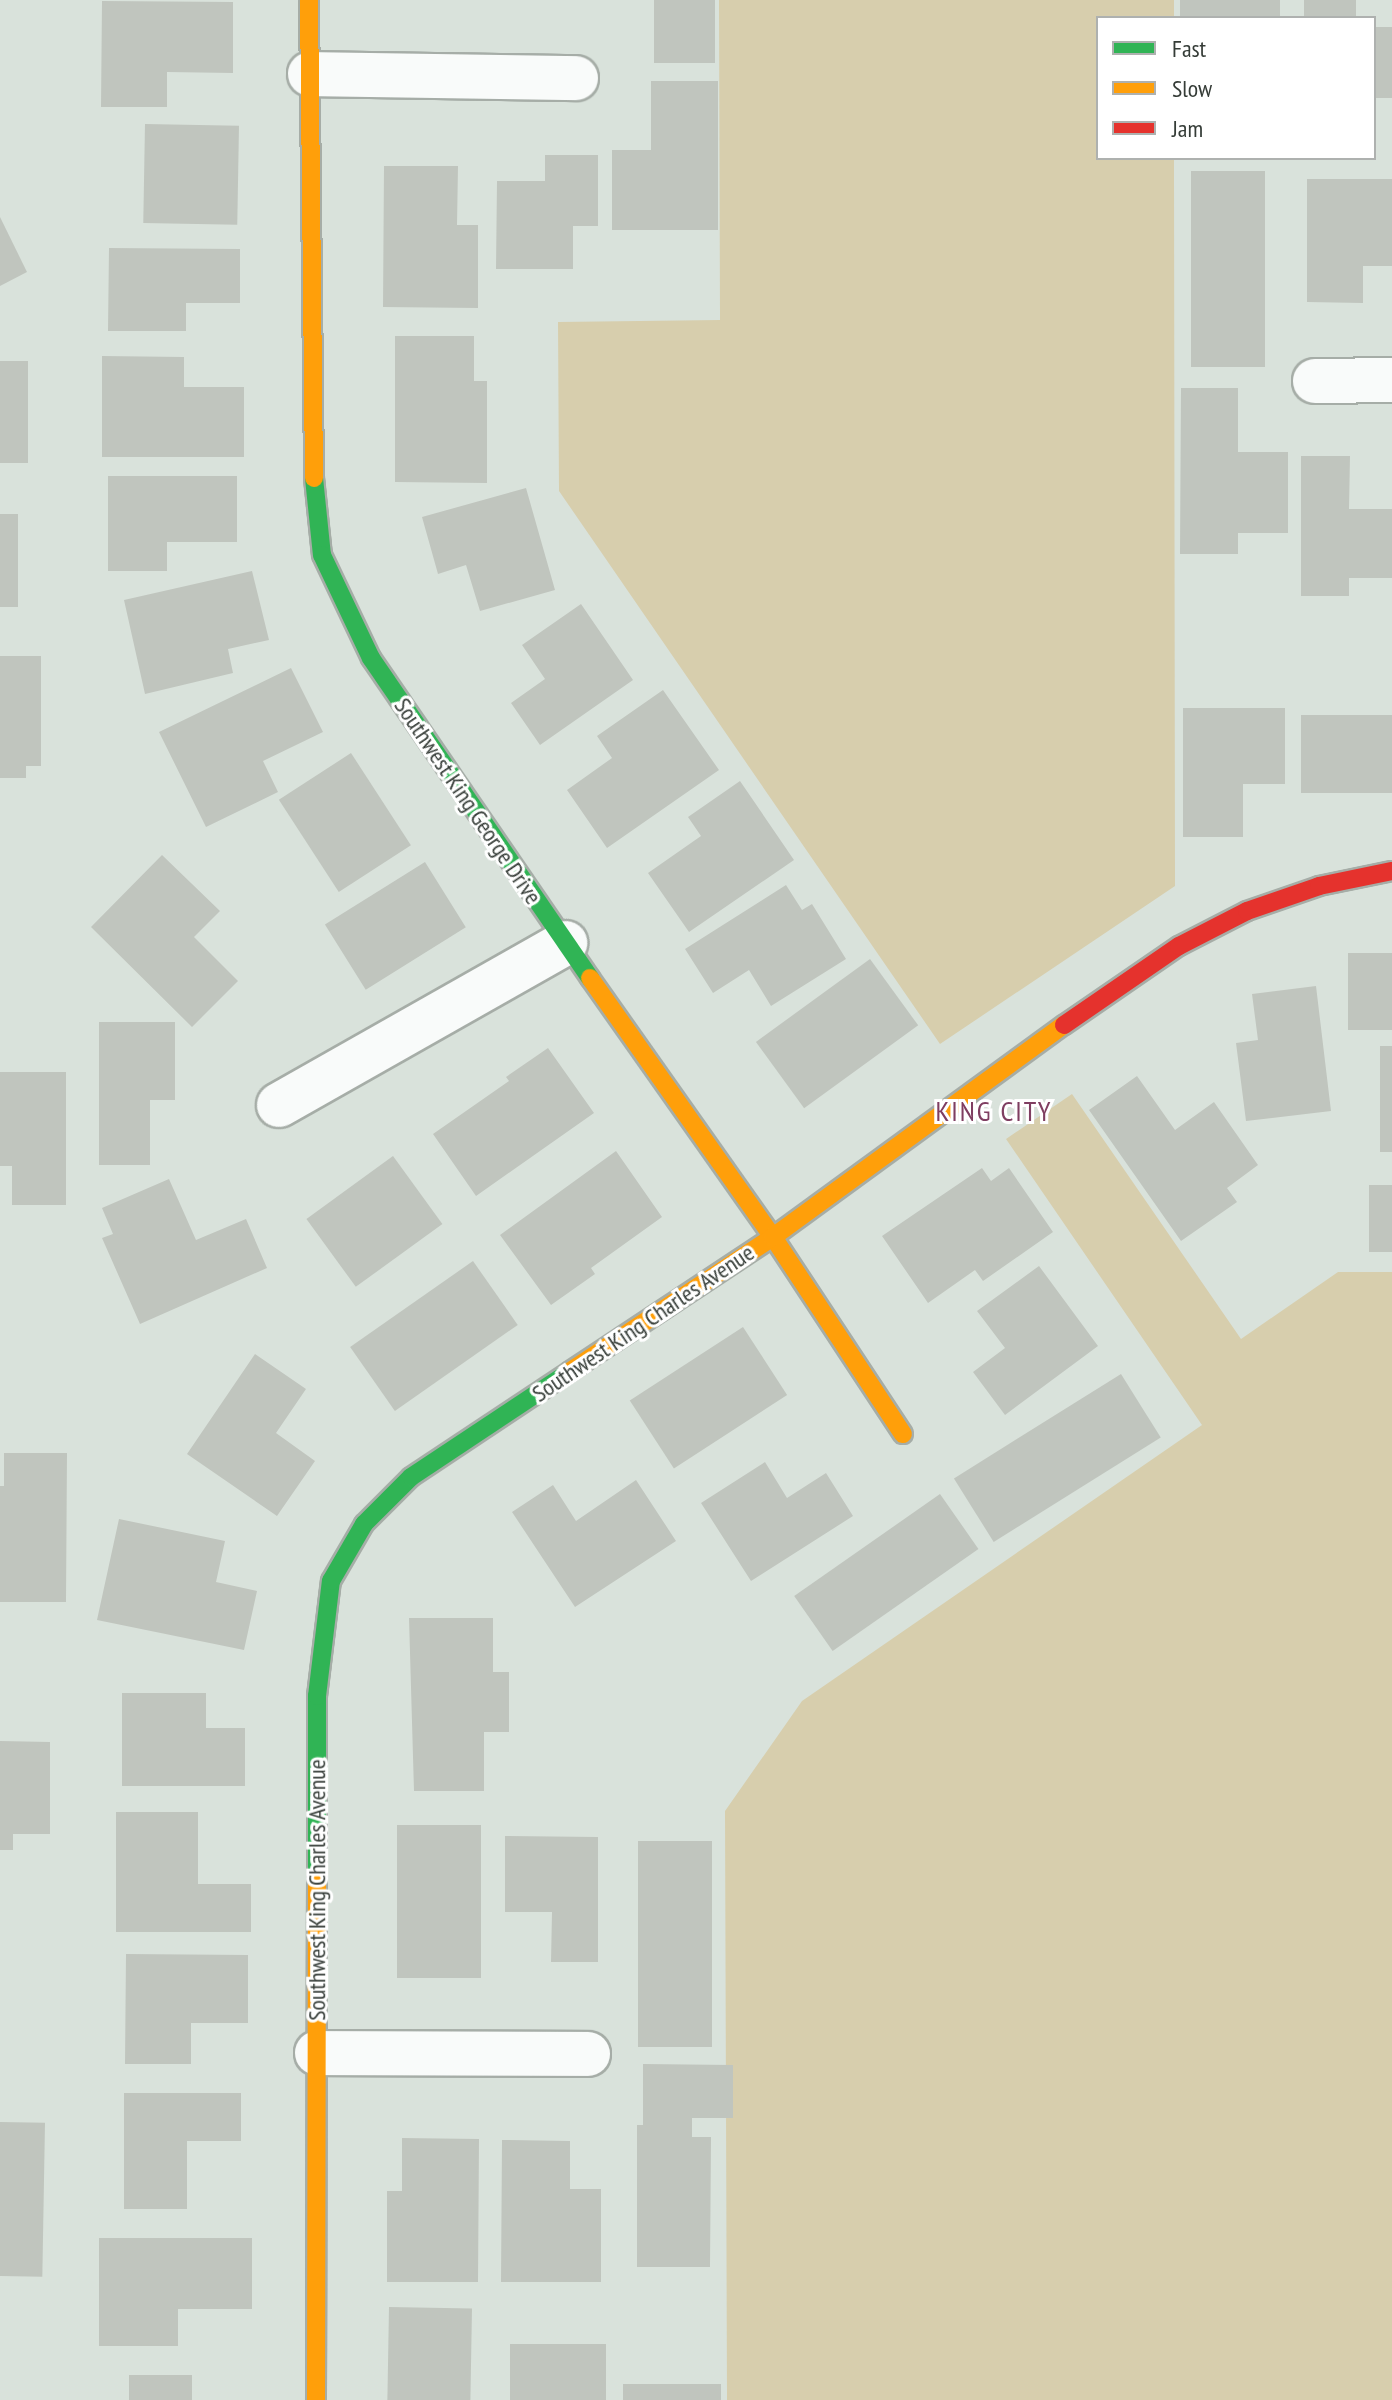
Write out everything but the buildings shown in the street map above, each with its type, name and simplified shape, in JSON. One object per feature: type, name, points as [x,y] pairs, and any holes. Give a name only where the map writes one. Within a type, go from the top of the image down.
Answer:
[{"type":"street","name":"Southwest King George Drive","points":[[309,0],[312,459],[322,555],[371,658],[565,943],[773,1237],[903,1434]]},
{"type":"street","points":[[310,74],[576,78]]},
{"type":"street","points":[[1315,381],[1392,380]]},
{"type":"street","name":"Southwest King Charles Avenue","points":[[316,2400],[317,1696],[331,1581],[364,1524],[411,1477],[773,1237],[1011,1062],[1179,946],[1247,911],[1319,886],[1392,871]]},
{"type":"street","points":[[279,1105],[565,943]]},
{"type":"street","name":"Southwest King Charles Avenue","points":[[317,2053],[588,2054]]},
{"type":"shaded area","points":[[719,0],[1174,0],[1174,16],[1096,16],[1096,160],[1174,160],[1175,886],[940,1044],[559,491],[558,322],[720,320]]},
{"type":"shaded area","points":[[1072,1094],[1241,1339],[1338,1272],[1392,1272],[1392,2400],[727,2400],[725,1811],[802,1701],[1202,1425],[1006,1139]]},
{"type":"traffic: fast","points":[[314,478],[322,555],[371,658],[590,978]]},
{"type":"traffic: fast","points":[[317,1876],[317,1696],[331,1581],[364,1524],[411,1477],[569,1372]]},
{"type":"traffic: slow","points":[[309,0],[314,478]]},
{"type":"traffic: slow","points":[[590,978],[773,1237],[903,1434]]},
{"type":"traffic: slow","points":[[569,1372],[773,1237],[1064,1025]]},
{"type":"traffic: slow","points":[[316,2400],[317,1876]]},
{"type":"traffic: jam","points":[[1064,1025],[1179,946],[1247,911],[1319,886],[1392,871]]},
{"type":"district","name":"KING CITY","points":[[994,1111]]}]
